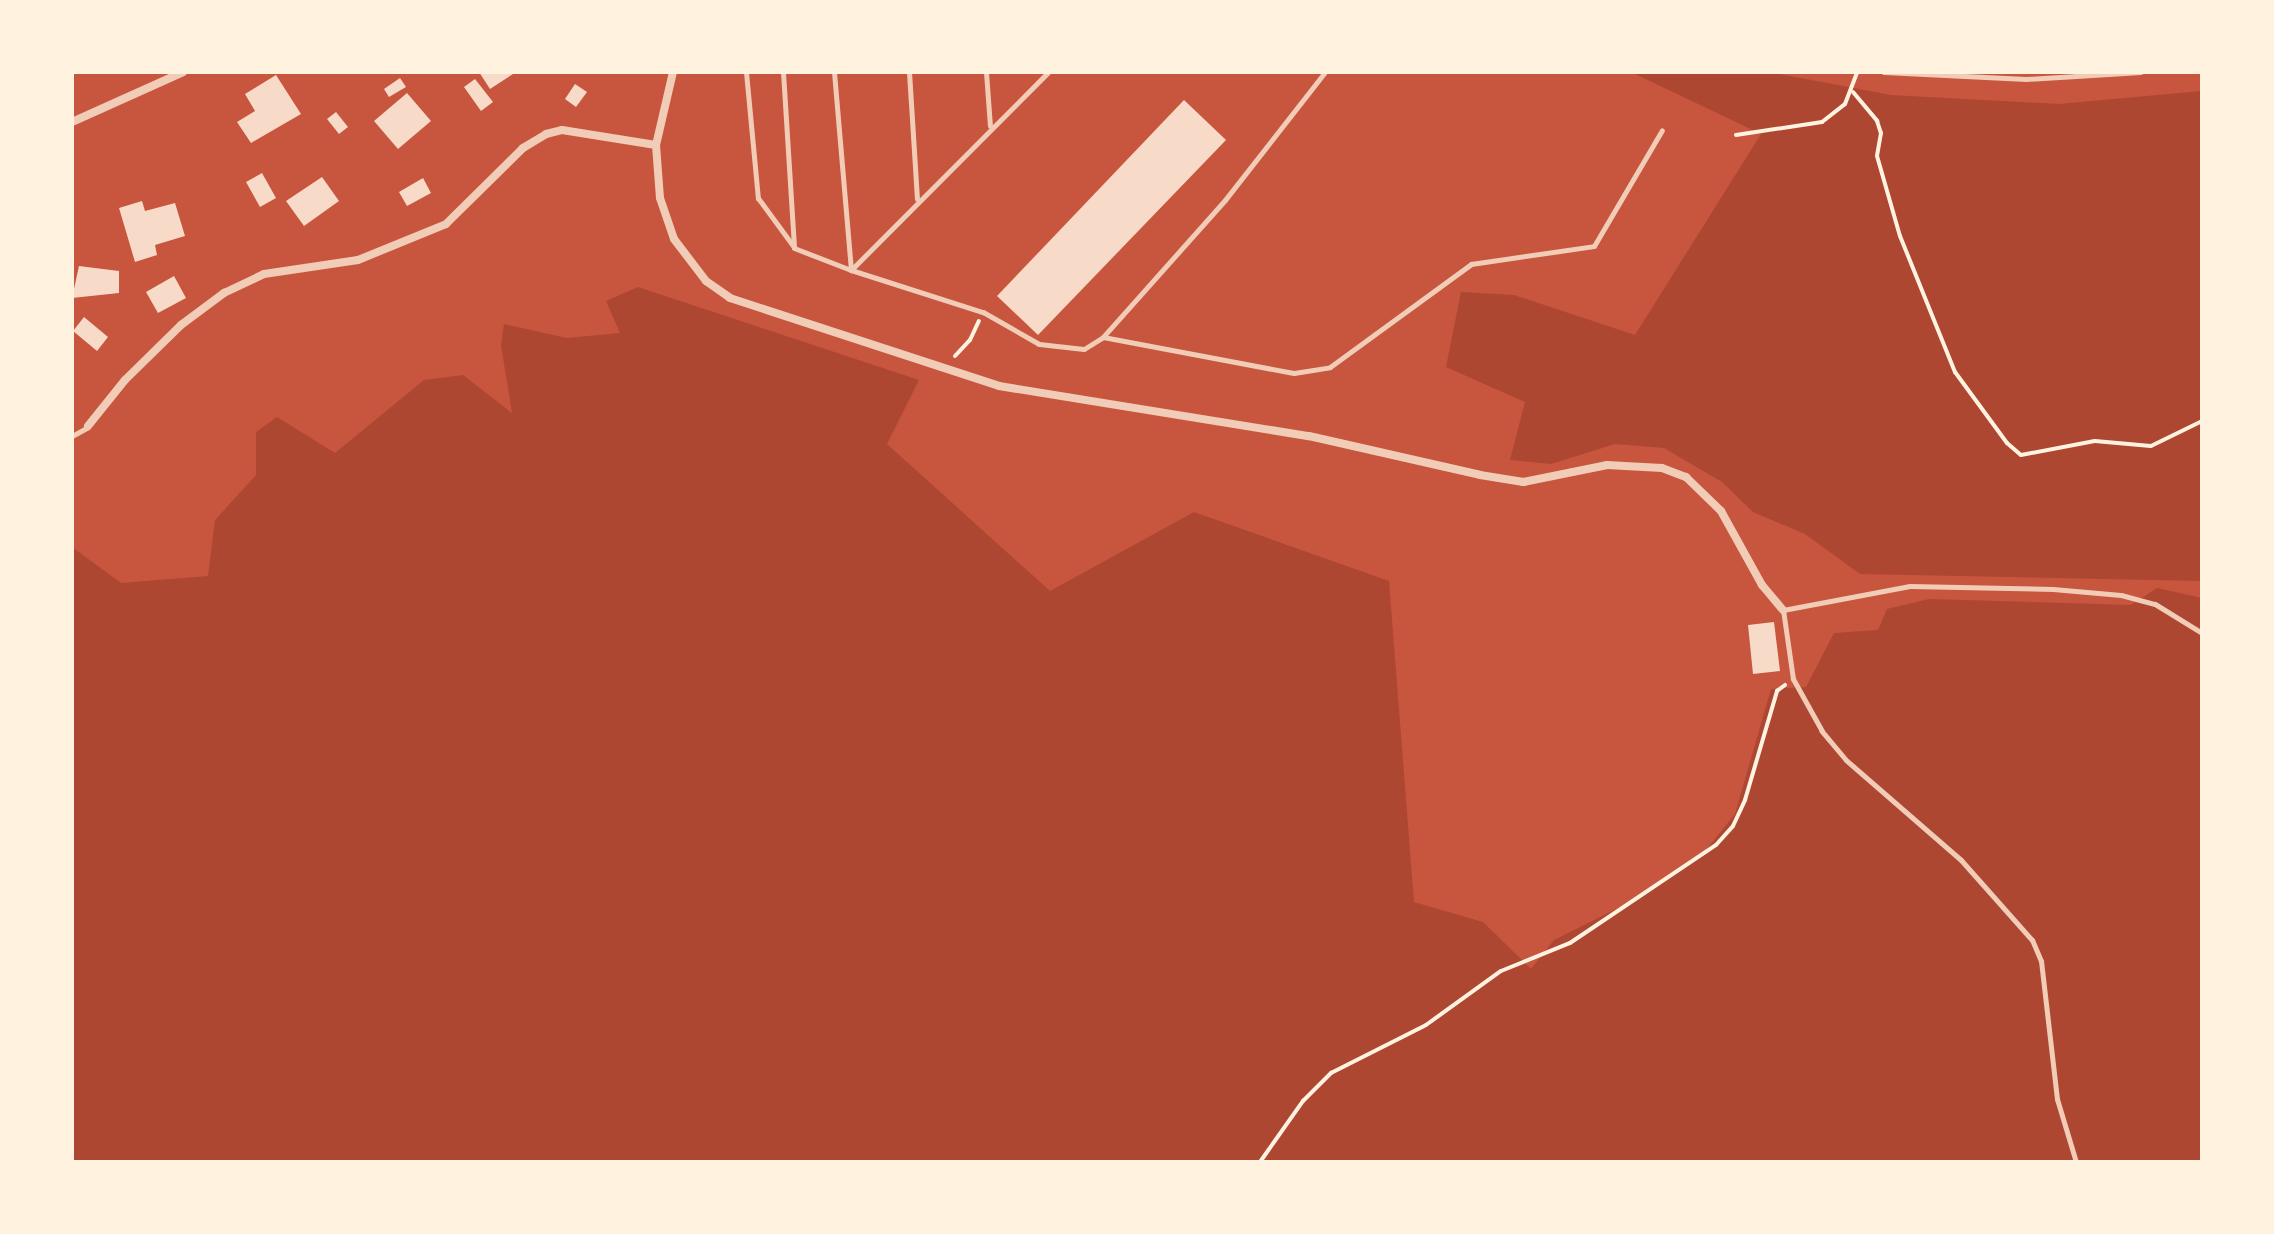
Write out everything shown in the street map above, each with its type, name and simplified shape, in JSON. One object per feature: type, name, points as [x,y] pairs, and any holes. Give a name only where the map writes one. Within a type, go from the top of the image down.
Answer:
[{"type":"street","points":[[72,122],[183,72]]},
{"type":"street","points":[[673,72],[656,145],[660,198],[674,239],[706,281],[730,298],[999,386],[1309,436],[1523,482],[1607,465],[1662,468],[1686,477],[1721,511],[1762,585],[1783,610]]},
{"type":"street","points":[[88,426],[172,334],[224,293],[264,274],[358,260],[446,224],[523,148],[546,134],[562,130],[656,145]]},
{"type":"lane","points":[[746,72],[758,198],[794,248],[851,270],[983,312],[1011,332],[1062,349],[1084,349],[1103,337],[1225,200],[1325,72]]},
{"type":"lane","points":[[783,72],[794,248]]},
{"type":"lane","points":[[834,72],[851,270]]},
{"type":"lane","points":[[909,72],[917,200]]},
{"type":"lane","points":[[986,72],[990,127]]},
{"type":"lane","points":[[851,270],[917,200],[1048,72]]},
{"type":"lane","points":[[1884,72],[2026,79],[2141,72]]},
{"type":"lane","points":[[1103,337],[1294,373],[1330,367],[1471,264],[1594,246],[1662,130]]},
{"type":"lane","points":[[72,436],[88,426]]},
{"type":"lane","points":[[2076,1162],[2057,1099],[2041,961],[2032,940],[1961,860],[1846,760],[1822,731],[1793,679],[1783,610],[1910,586],[2053,589],[2121,595],[2155,604],[2202,633]]},
{"type":"path","points":[[1736,135],[1822,122],[1853,92],[1857,72]]},
{"type":"path","points":[[1853,92],[1877,121],[1881,133],[1877,156],[1900,236],[1955,372],[2007,443],[2021,455],[2095,441],[2151,446],[2202,421]]},
{"type":"path","points":[[955,374],[954,356],[970,340],[983,312]]},
{"type":"path","points":[[1260,1162],[1303,1101],[1331,1073],[1426,1025],[1501,971],[1570,943],[1716,845],[1745,800],[1777,691],[1793,679]]},
{"type":"shaded area","points":[[1631,72],[1768,72],[1891,95],[2059,104],[2202,91],[2202,581],[1860,574],[1805,534],[1753,512],[1722,482],[1664,448],[1615,444],[1551,464],[1510,460],[1525,402],[1446,367],[1461,292],[1514,295],[1635,335],[1761,134]]},
{"type":"shaded area","points":[[638,287],[919,380],[887,444],[1050,591],[1194,512],[1389,581],[1414,902],[1483,922],[1531,969],[1554,940],[1642,896],[1702,855],[1735,814],[1771,689],[1806,687],[1834,633],[1878,630],[1887,609],[1929,599],[2131,605],[2157,588],[2202,598],[2202,1162],[72,1162],[72,547],[121,583],[208,576],[215,520],[256,475],[256,432],[277,417],[335,453],[424,380],[463,375],[512,413],[501,345],[504,324],[567,338],[620,333],[606,301]]},
{"type":"building","points":[[479,72],[516,72],[490,89]]},
{"type":"building","points":[[276,75],[301,114],[251,143],[237,122],[255,111],[245,94]]},
{"type":"building","points":[[400,78],[406,87],[389,97],[384,89]]},
{"type":"building","points":[[475,79],[493,102],[481,111],[464,87]]},
{"type":"building","points":[[575,84],[587,92],[576,107],[565,99]]},
{"type":"building","points":[[407,93],[431,121],[398,149],[374,121]]},
{"type":"building","points":[[1184,100],[1226,140],[1038,335],[997,296]]},
{"type":"building","points":[[336,112],[348,127],[339,134],[327,119]]},
{"type":"building","points":[[262,173],[276,198],[260,207],[246,182]]},
{"type":"building","points":[[322,177],[339,201],[304,226],[286,201]]},
{"type":"building","points":[[423,178],[431,193],[407,206],[399,192]]},
{"type":"building","points":[[142,201],[145,211],[175,203],[185,236],[155,245],[157,255],[135,262],[119,208]]},
{"type":"building","points":[[79,266],[119,271],[119,293],[72,298]]},
{"type":"building","points":[[174,276],[186,298],[158,313],[146,292]]},
{"type":"building","points":[[84,317],[108,337],[97,351],[73,331]]},
{"type":"building","points":[[1774,622],[1780,671],[1753,674],[1748,625]]}]
